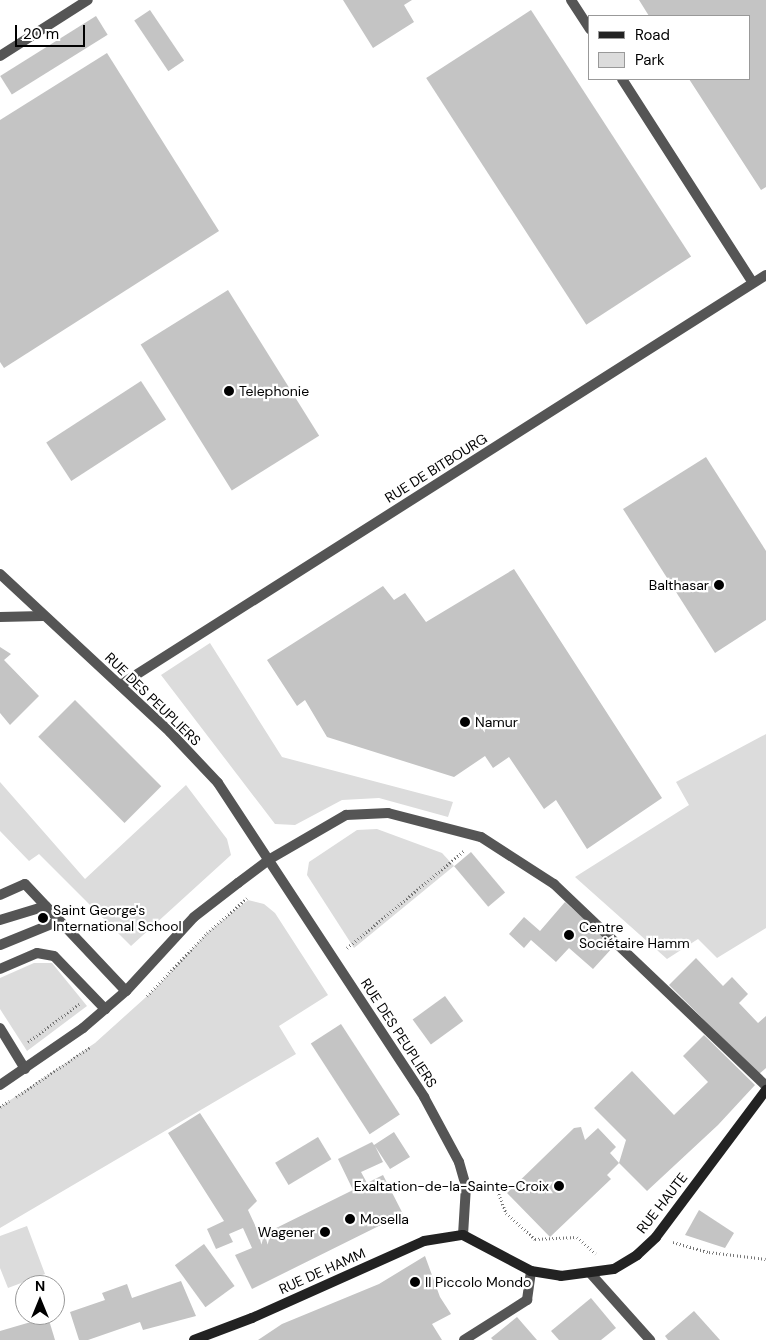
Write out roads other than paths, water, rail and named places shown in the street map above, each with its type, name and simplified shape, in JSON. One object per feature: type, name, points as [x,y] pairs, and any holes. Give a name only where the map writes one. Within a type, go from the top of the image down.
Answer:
[{"type":"main road","name":"RUE HAUTE","points":[[463,1235],[531,1271],[561,1276],[591,1274],[614,1269],[637,1255],[656,1237],[766,1088]]},
{"type":"main road","name":"RUE DE HAMM","points":[[194,1340],[252,1318],[424,1241],[463,1235]]},
{"type":"street","points":[[0,56],[88,0]]},
{"type":"street","points":[[571,0],[588,26]]},
{"type":"street","points":[[623,80],[753,283]]},
{"type":"street","name":"RUE DE BITBOURG","points":[[120,685],[766,275]]},
{"type":"street","name":"RUE DES PEUPLIERS","points":[[0,574],[43,616],[120,685],[218,783],[335,958],[424,1097],[459,1162],[466,1186],[463,1235]]},
{"type":"street","points":[[0,617],[43,616]]},
{"type":"street","points":[[0,1085],[25,1069],[105,1009],[126,991],[194,917],[270,859],[346,815],[388,813],[481,837],[554,884],[766,1088]]},
{"type":"street","points":[[0,895],[25,884],[126,991]]},
{"type":"street","points":[[0,920],[46,906]]},
{"type":"street","points":[[0,945],[59,921]]},
{"type":"street","points":[[0,969],[37,953],[54,956],[105,1009]]},
{"type":"street","points":[[0,1028],[25,1069]]},
{"type":"street","points":[[464,1340],[527,1300],[531,1271]]},
{"type":"street","points":[[591,1274],[650,1340]]},
{"type":"place","name":"Telephonie","points":[[229,391]]},
{"type":"place","name":"Balthasar","points":[[719,585]]},
{"type":"place","name":"Namur","points":[[465,722]]},
{"type":"place","name":"Saint George's International School","points":[[43,918]]},
{"type":"place","name":"Centre Sociétaire Hamm","points":[[569,935]]},
{"type":"place","name":"Exaltation-de-la-Sainte-Croix","points":[[559,1186]]},
{"type":"place","name":"Mosella","points":[[350,1219]]},
{"type":"place","name":"Wagener","points":[[325,1232]]},
{"type":"place","name":"Il Piccolo Mondo","points":[[415,1282]]}]
